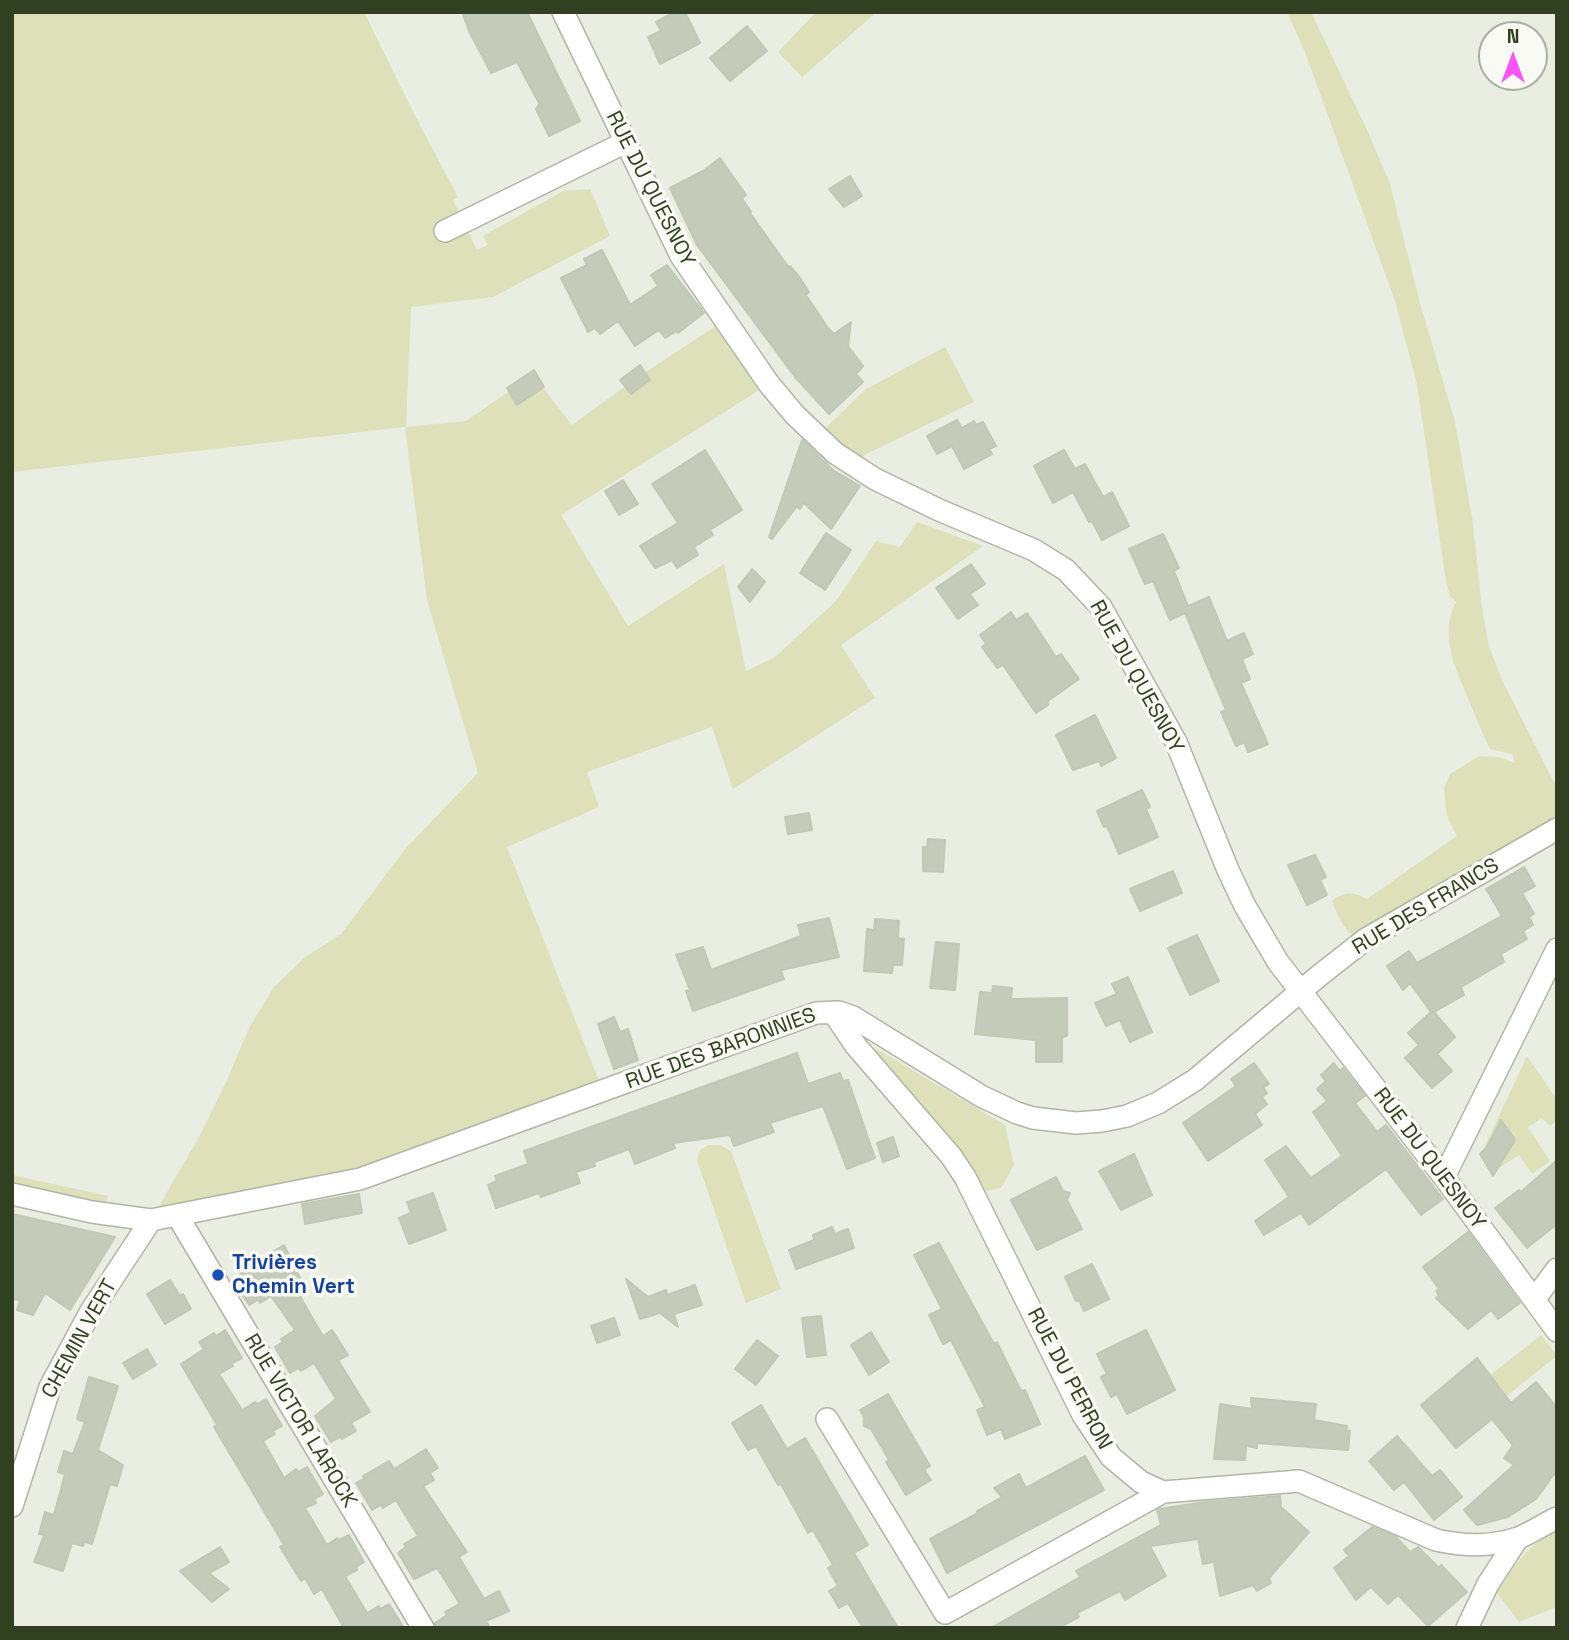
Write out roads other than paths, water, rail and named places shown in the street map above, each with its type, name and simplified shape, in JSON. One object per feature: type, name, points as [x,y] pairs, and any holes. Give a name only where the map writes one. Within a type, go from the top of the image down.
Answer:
[{"type":"street","name":"RUE DU QUESNOY","points":[[563,12],[681,256],[769,384],[816,437],[875,480],[1034,550],[1066,569],[1101,607],[1176,742],[1228,870],[1245,906],[1278,962],[1444,1177],[1557,1331]]},
{"type":"street","points":[[445,231],[626,142]]},
{"type":"street","name":"RUE DES FRANCS","points":[[1300,992],[1366,939],[1557,829]]},
{"type":"street","points":[[1444,1177],[1557,949]]},
{"type":"street","name":"RUE DES BARONNIES","points":[[12,1194],[92,1212],[151,1220],[360,1179],[816,1013],[833,1012],[853,1017],[1003,1108],[1033,1118],[1076,1123],[1102,1121],[1127,1116],[1177,1092],[1232,1051],[1300,992]]},
{"type":"street","name":"RUE DU PERRON","points":[[833,1012],[856,1046],[951,1156],[965,1177],[1083,1415],[1101,1443],[1111,1457],[1141,1482],[1163,1492]]},
{"type":"street","name":"RUE VICTOR LAROCK","points":[[177,1215],[423,1628]]},
{"type":"street","name":"CHEMIN VERT","points":[[12,1506],[50,1387],[91,1311],[151,1220]]},
{"type":"street","points":[[1534,1300],[1557,1269]]},
{"type":"street","points":[[827,1419],[945,1614],[1163,1492],[1299,1481],[1436,1540],[1478,1545],[1517,1538],[1557,1518]]},
{"type":"street","points":[[1467,1628],[1488,1584],[1517,1538]]},
{"type":"place","name":"Trivières Chemin Vert","points":[[218,1275]]}]
